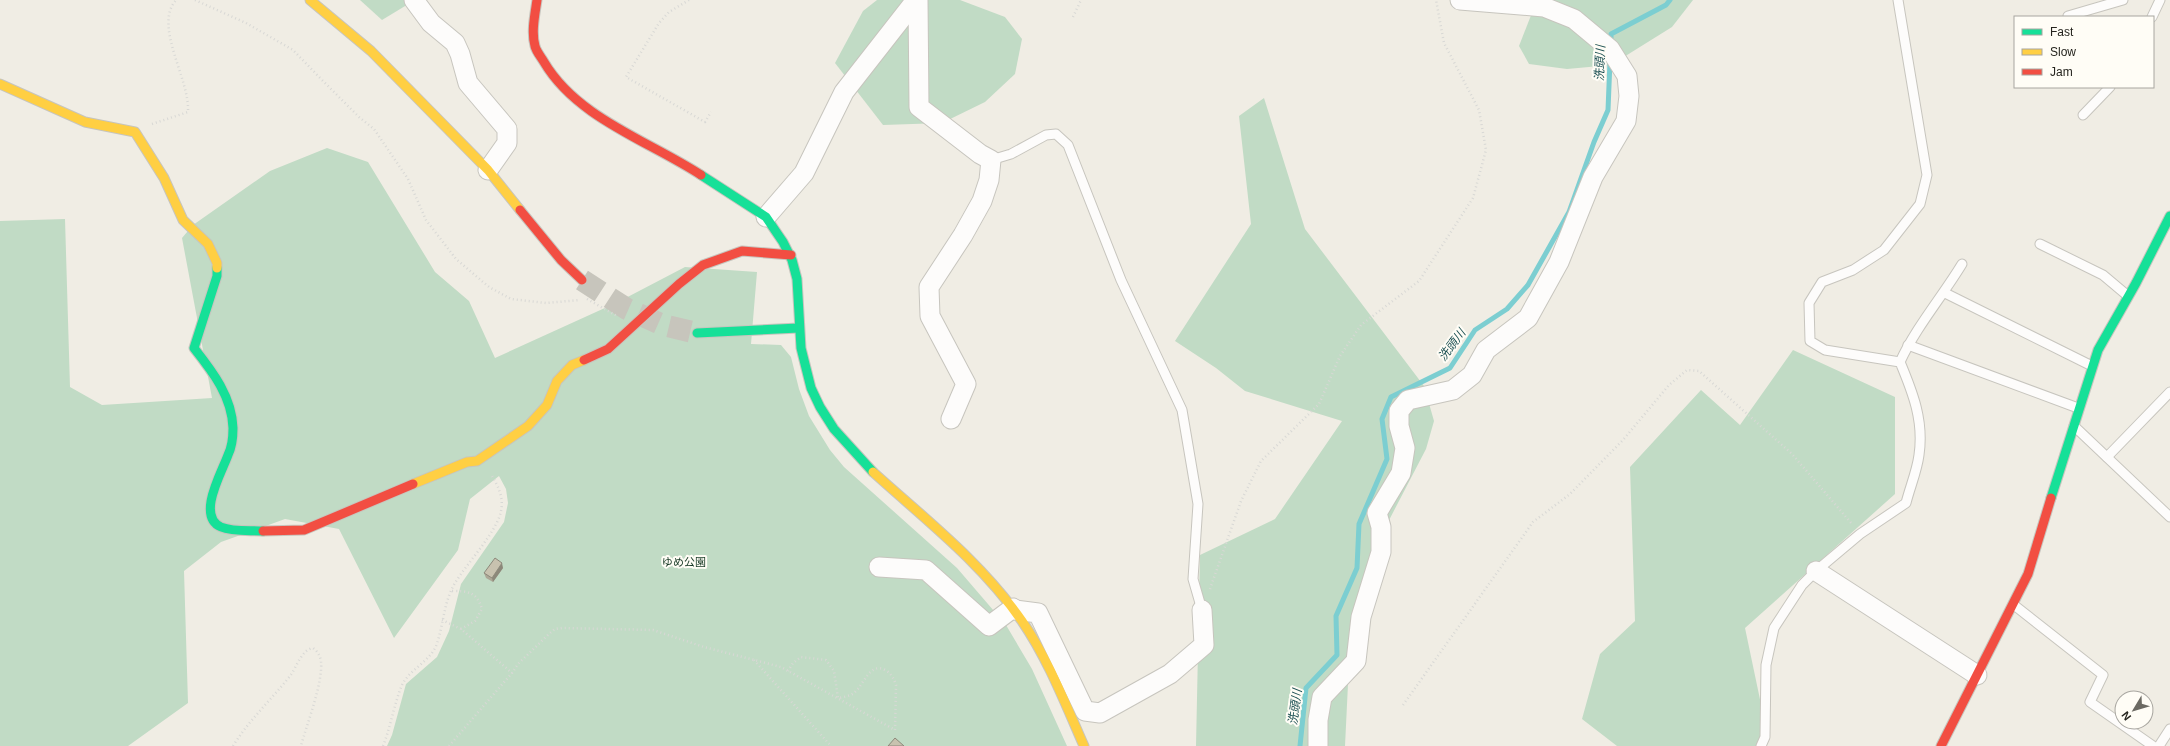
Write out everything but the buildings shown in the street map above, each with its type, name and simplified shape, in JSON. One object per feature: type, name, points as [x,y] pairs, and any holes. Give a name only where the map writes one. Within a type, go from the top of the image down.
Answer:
[{"type":"street","points":[[310,0],[371,51],[488,170],[561,260],[582,280]]},
{"type":"street","points":[[414,0],[431,23],[455,43],[460,54],[468,83],[506,129],[507,143],[488,170]]},
{"type":"street","points":[[537,0],[534,22],[535,46],[550,72],[571,94],[615,128],[681,162],[766,217],[791,255],[799,288],[799,328],[804,368],[820,407],[841,439],[880,479],[967,556],[1014,609],[1037,645],[1084,746]]},
{"type":"street","points":[[766,217],[804,173],[844,92],[917,0]]},
{"type":"street","points":[[917,0],[919,107],[980,154],[991,160],[989,180],[982,201],[963,236],[930,287],[930,316],[966,384],[951,419]]},
{"type":"street","points":[[1318,746],[1318,720],[1322,697],[1356,661],[1361,617],[1380,552],[1381,527],[1377,513],[1401,473],[1405,448],[1399,426],[1399,411],[1408,400],[1453,390],[1472,375],[1486,350],[1528,318],[1558,262],[1593,177],[1626,121],[1629,96],[1627,76],[1610,49],[1574,18],[1544,7],[1460,0]]},
{"type":"street","points":[[0,84],[85,122],[135,132],[164,178],[183,220],[208,244],[217,263],[217,276],[194,348],[223,386],[227,397],[233,428],[232,443],[210,500],[209,511],[213,520],[219,526],[230,529],[291,532],[304,530],[460,465],[477,461],[528,426],[547,405],[557,381],[572,365],[608,349],[635,326],[679,284],[703,265],[742,251],[791,255]]},
{"type":"street","points":[[1941,746],[2028,574],[2074,426],[2078,408],[2098,350],[2170,216]]},
{"type":"street","points":[[697,333],[799,328]]},
{"type":"street","points":[[879,568],[926,570],[989,626],[1014,609],[1038,613],[1085,711],[1100,713],[1170,674],[1204,645],[1202,610]]},
{"type":"street","points":[[1816,570],[1977,675]]},
{"type":"lane","points":[[1898,0],[1927,175],[1920,204],[1884,250],[1853,270],[1822,282],[1809,302],[1810,341],[1825,350],[1900,362]]},
{"type":"lane","points":[[2068,16],[2123,0]]},
{"type":"lane","points":[[2152,16],[2160,0]]},
{"type":"lane","points":[[2083,115],[2109,88]]},
{"type":"lane","points":[[991,160],[1011,154],[1046,134],[1056,134],[1068,145],[1121,280],[1182,410],[1198,504],[1193,579],[1202,610]]},
{"type":"lane","points":[[2040,244],[2103,275],[2128,296]]},
{"type":"lane","points":[[1761,746],[1765,737],[1766,665],[1774,628],[1802,585],[1816,570],[1860,534],[1906,503],[1919,455],[1920,425],[1916,404],[1900,362],[1908,345],[1945,293],[1962,264]]},
{"type":"lane","points":[[1945,293],[2092,366]]},
{"type":"lane","points":[[1908,345],[2078,408]]},
{"type":"lane","points":[[2107,457],[2170,392]]},
{"type":"lane","points":[[2074,426],[2170,517]]},
{"type":"lane","points":[[2014,604],[2103,675],[2090,702],[2153,746]]},
{"type":"lane","points":[[2159,746],[2170,729]]},
{"type":"path","points":[[135,132],[188,112],[189,98],[173,47],[167,21],[172,4],[176,0]]},
{"type":"path","points":[[195,0],[246,23],[293,50],[338,96],[374,128],[401,167],[426,220],[456,259],[488,287],[511,299],[546,303],[588,299],[635,326]]},
{"type":"path","points":[[689,0],[669,12],[659,23],[626,77],[705,122],[711,112]]},
{"type":"path","points":[[1073,17],[1081,0]]},
{"type":"path","points":[[1202,610],[1241,502],[1261,460],[1319,404],[1340,356],[1361,325],[1419,281],[1473,198],[1486,150],[1479,110],[1444,43],[1436,0]]},
{"type":"path","points":[[1403,705],[1533,522],[1570,494],[1624,440],[1669,385],[1687,370],[1700,371],[1792,454],[1860,534]]},
{"type":"path","points":[[383,746],[391,728],[402,684],[430,655],[436,646],[442,620],[452,591],[472,558],[498,523],[502,498],[498,485],[486,467],[477,461]]},
{"type":"path","points":[[452,591],[471,592],[476,596],[482,609],[475,621],[461,629]]},
{"type":"path","points":[[442,620],[461,629],[512,673]]},
{"type":"path","points":[[449,746],[512,673],[518,664],[550,633],[555,629],[562,628],[597,631],[654,630],[704,647],[781,667],[895,730],[896,685],[894,680],[886,671],[881,669],[870,672],[855,693],[838,698]]},
{"type":"path","points":[[233,746],[254,715],[291,675],[308,649],[313,648],[318,652],[321,661],[317,691],[301,746]]},
{"type":"path","points":[[788,671],[793,663],[800,657],[826,660],[834,671],[838,698]]},
{"type":"path","points":[[753,660],[831,746]]},
{"type":"green space","points":[[360,0],[415,0],[382,20]]},
{"type":"green space","points":[[877,0],[960,0],[1005,17],[1022,39],[1015,74],[985,102],[942,123],[883,125],[835,63],[863,11]]},
{"type":"green space","points":[[1537,0],[1693,0],[1672,27],[1611,65],[1567,69],[1529,64],[1519,46]]},
{"type":"green space","points":[[1264,98],[1305,229],[1424,386],[1434,421],[1426,449],[1373,551],[1356,612],[1348,684],[1345,746],[1196,746],[1200,555],[1275,519],[1342,421],[1245,391],[1216,368],[1175,341],[1251,224],[1239,116]]},
{"type":"green space","name":"ゆめ公園","points":[[327,148],[368,162],[435,272],[469,301],[495,358],[618,302],[685,267],[757,272],[751,344],[781,345],[791,357],[799,389],[809,416],[830,450],[844,467],[957,568],[1006,625],[1032,669],[1067,746],[387,746],[392,735],[406,684],[437,657],[449,631],[461,584],[504,522],[508,503],[506,489],[499,476],[470,499],[458,550],[394,638],[339,529],[285,519],[221,542],[184,571],[188,703],[128,746],[0,746],[0,221],[65,219],[70,387],[102,405],[212,398],[182,238],[193,225],[270,171]]},
{"type":"green space","points":[[1793,350],[1895,397],[1895,494],[1745,628],[1766,728],[1756,746],[1617,746],[1582,719],[1600,654],[1635,621],[1630,467],[1701,390],[1740,425]]},
{"type":"waterway","name":"洗頭川","points":[[1611,43],[1611,34],[1666,5],[1670,0]]},
{"type":"waterway","name":"洗頭川","points":[[1300,746],[1306,688],[1337,655],[1336,616],[1357,568],[1359,524],[1387,459],[1382,419],[1391,397],[1450,368],[1475,330],[1507,309],[1528,285],[1569,212],[1594,142],[1608,110],[1610,61]]},
{"type":"tunnel","points":[[582,280],[627,309],[663,325],[697,333]]},
{"type":"traffic: fast","points":[[701,175],[766,217],[783,242],[792,260],[797,279],[801,348],[811,388],[820,407],[834,429],[873,472]]},
{"type":"traffic: fast","points":[[2051,498],[2098,350],[2136,283],[2170,216]]},
{"type":"traffic: fast","points":[[217,268],[217,276],[194,348],[220,385],[232,417],[233,428],[230,449],[213,493],[211,514],[214,521],[226,529],[263,531]]},
{"type":"traffic: fast","points":[[697,333],[799,328]]},
{"type":"traffic: slow","points":[[310,0],[371,51],[488,170],[520,210]]},
{"type":"traffic: slow","points":[[0,84],[85,122],[135,132],[164,178],[183,220],[208,244],[217,263],[217,268]]},
{"type":"traffic: slow","points":[[413,484],[467,462],[477,461],[528,426],[547,405],[557,381],[572,365],[584,360]]},
{"type":"traffic: slow","points":[[873,472],[952,542],[1006,600],[1022,621],[1040,651],[1056,682],[1084,746]]},
{"type":"traffic: jam","points":[[537,0],[533,29],[536,50],[558,82],[575,98],[615,127],[701,175]]},
{"type":"traffic: jam","points":[[520,210],[561,260],[582,280]]},
{"type":"traffic: jam","points":[[584,360],[608,349],[679,284],[703,265],[742,251],[791,255]]},
{"type":"traffic: jam","points":[[263,531],[304,530],[413,484]]},
{"type":"traffic: jam","points":[[1941,746],[2028,574],[2051,498]]}]
